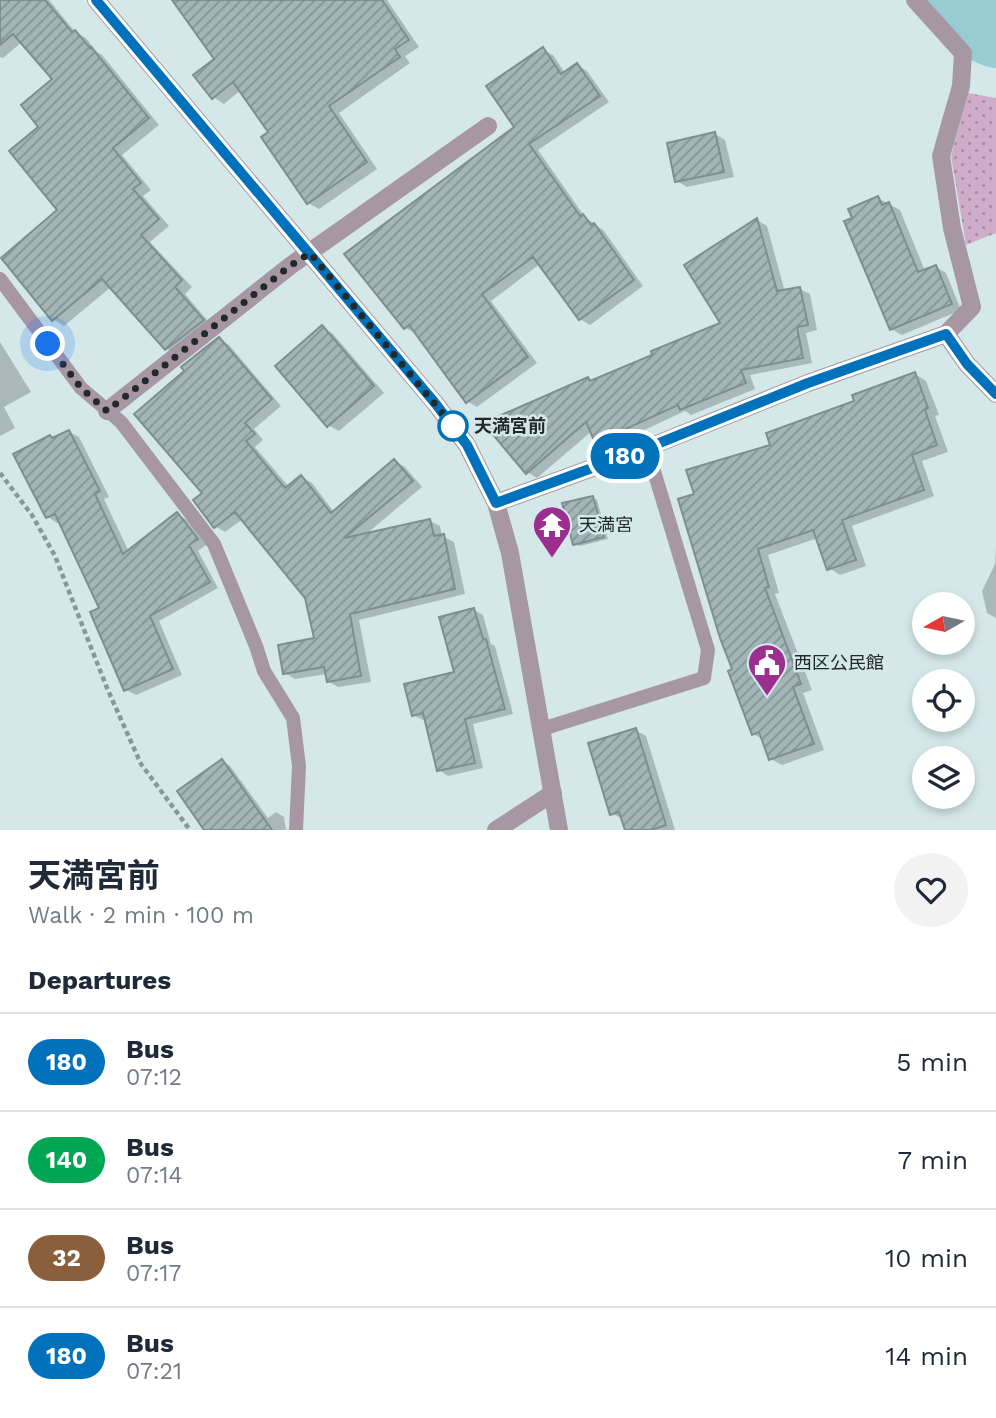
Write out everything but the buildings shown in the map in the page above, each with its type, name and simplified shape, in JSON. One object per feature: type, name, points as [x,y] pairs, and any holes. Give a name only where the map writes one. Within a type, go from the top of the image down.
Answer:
[{"type":"street","points":[[96,0],[310,253],[467,445],[496,503],[510,553],[559,830]]},
{"type":"street","points":[[496,503],[647,448],[808,383],[946,334],[972,307],[952,228],[941,156],[961,86],[963,53],[915,0]]},
{"type":"street","points":[[107,411],[290,266],[488,126]]},
{"type":"street","points":[[946,334],[967,364],[996,394]]},
{"type":"street","points":[[496,830],[553,793]]},
{"type":"lane","points":[[0,279],[81,388],[121,422],[214,544],[264,671],[293,718],[299,765],[296,830]]},
{"type":"lane","points":[[541,729],[704,678],[708,650],[647,448]]},
{"type":"path","points":[[0,473],[32,515],[55,556],[107,688],[141,764],[190,830]]},
{"type":"shaded area","points":[[968,93],[996,98],[996,233],[966,245],[951,156]]},
{"type":"waterway","points":[[951,0],[973,25],[996,35]]},
{"type":"bus line","name":"180","points":[[96,0],[435,403],[467,445],[496,503],[647,448],[808,383],[946,334],[967,364],[996,394]]},
{"type":"place","name":"天満宮前","points":[[453,426]]},
{"type":"place","name":"天満宮","points":[[552,559]]},
{"type":"place","name":"西区公民館","points":[[767,697]]},
{"type":"route","points":[[48,344],[81,388],[107,411],[310,253],[453,426]]}]
